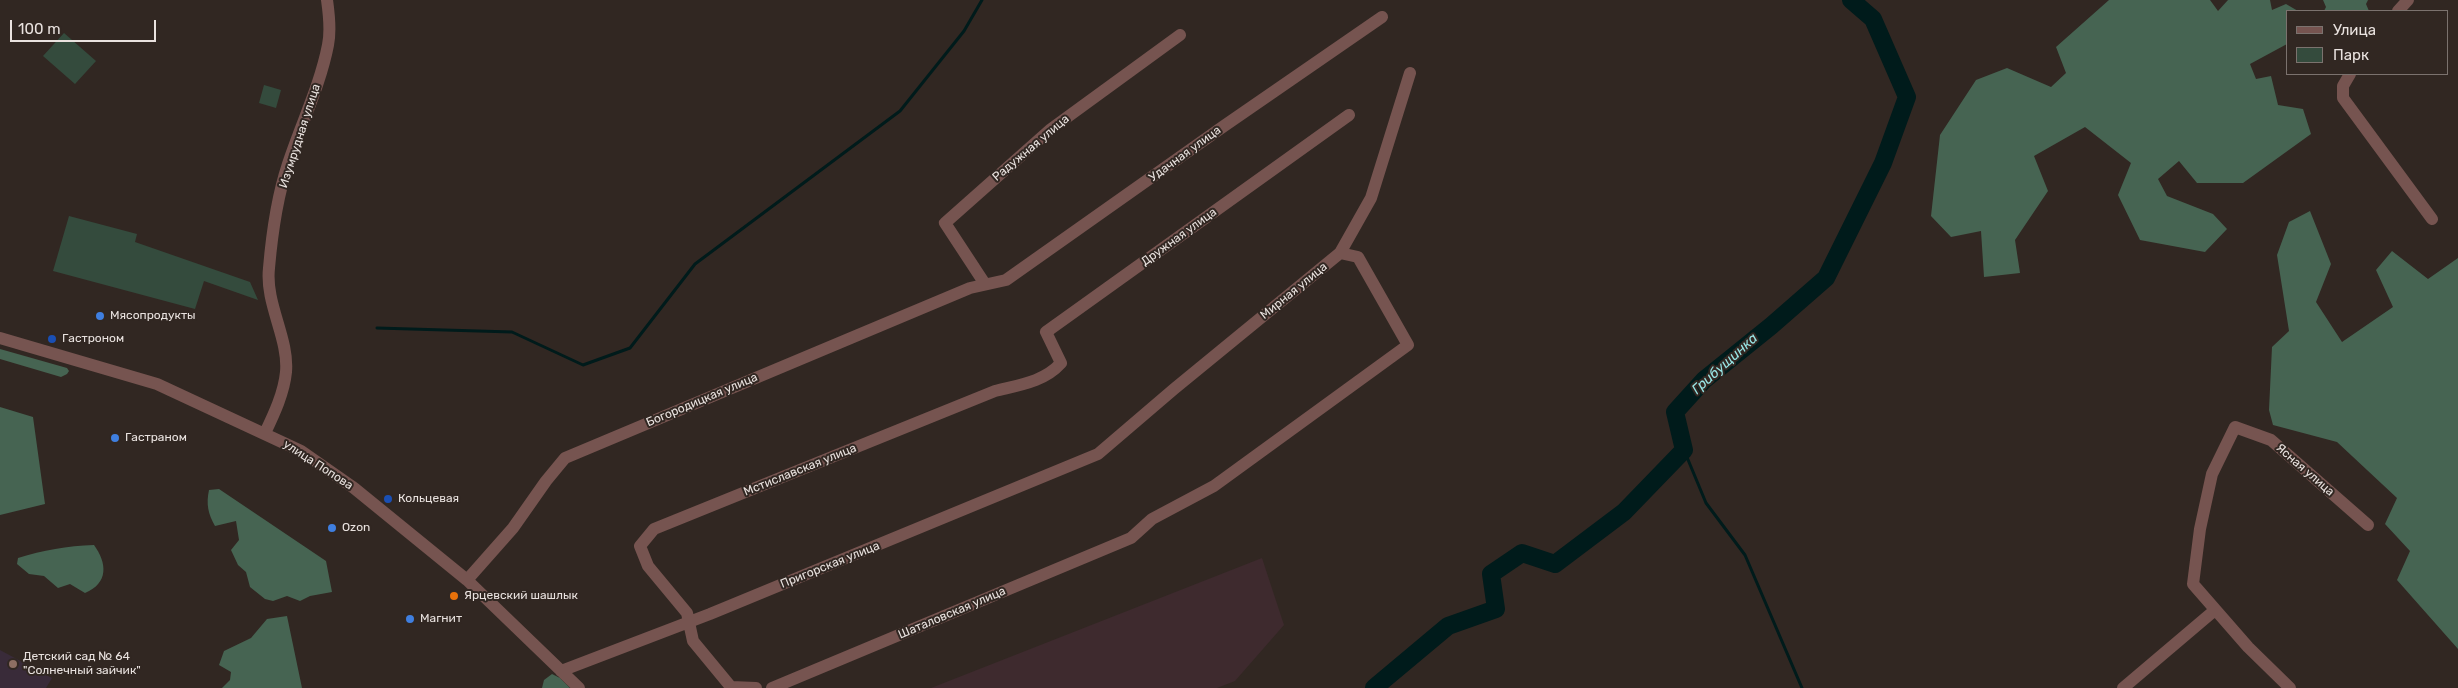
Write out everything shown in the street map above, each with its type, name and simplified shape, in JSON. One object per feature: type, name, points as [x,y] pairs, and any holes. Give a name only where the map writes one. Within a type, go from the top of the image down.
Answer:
[{"type":"street","name":"Изумрудная улица","points":[[265,433],[276,410],[286,373],[284,347],[268,286],[268,270],[277,208],[288,164],[305,122],[329,44],[327,0]]},
{"type":"street","points":[[2399,10],[2408,0]]},
{"type":"street","name":"Удачная улица","points":[[985,284],[1006,280],[1382,17]]},
{"type":"street","name":"Радужная улица","points":[[985,284],[945,223],[1051,129],[1180,35]]},
{"type":"street","name":"Мирная улица","points":[[1098,454],[1340,253],[1371,198],[1410,73]]},
{"type":"street","points":[[2349,75],[2343,86],[2343,98],[2432,219]]},
{"type":"street","name":"Дружная улица","points":[[1054,372],[1061,363],[1046,332],[1349,115]]},
{"type":"street","name":"Шаталовская улица","points":[[772,688],[1131,538],[1152,518],[1214,486],[1408,345],[1358,257],[1340,253]]},
{"type":"street","name":"Богородицкая улица","points":[[467,580],[513,528],[546,481],[565,458],[970,288],[985,284]]},
{"type":"street","name":"улица Попова","points":[[0,338],[157,384],[301,451],[354,488],[467,580],[579,688]]},
{"type":"street","name":"Мстиславская улица","points":[[688,623],[687,613],[648,566],[640,546],[654,528],[995,391],[1036,381],[1054,372]]},
{"type":"street","name":"Ясная улица","points":[[2215,610],[2193,584],[2200,529],[2212,474],[2235,427],[2271,440],[2368,525]]},
{"type":"street","name":"Пригорская улица","points":[[561,671],[688,623],[1098,454]]},
{"type":"street","points":[[2123,688],[2215,610],[2248,647],[2290,688]]},
{"type":"street","points":[[688,623],[693,641],[730,687],[756,688]]},
{"type":"shaded area","points":[[1262,558],[1284,625],[1235,681],[1217,688],[931,688]]},
{"type":"shaded area","name":"Детский сад № 64 \"Солнечный зайчик\"","points":[[0,650],[52,678],[46,688],[0,688]]},
{"type":"green space","points":[[2109,0],[2210,0],[2218,11],[2228,0],[2270,0],[2272,10],[2286,4],[2296,10],[2286,10],[2286,45],[2250,64],[2256,79],[2271,76],[2278,105],[2303,109],[2311,134],[2243,183],[2197,183],[2179,161],[2158,179],[2167,196],[2213,214],[2227,229],[2205,252],[2140,240],[2118,195],[2131,163],[2085,127],[2034,156],[2048,191],[2015,240],[2020,273],[1984,277],[1981,231],[1951,237],[1931,216],[1940,135],[1976,80],[2007,68],[2051,87],[2066,73],[2056,47]]},
{"type":"green space","points":[[2323,0],[2368,0],[2366,4],[2369,10],[2324,10],[2326,7]]},
{"type":"green space","points":[[64,33],[96,61],[75,84],[43,56]]},
{"type":"green space","points":[[264,85],[281,90],[276,108],[259,103]]},
{"type":"green space","points":[[2310,211],[2331,264],[2316,302],[2342,342],[2393,307],[2376,270],[2392,251],[2428,279],[2458,258],[2458,649],[2397,580],[2410,551],[2385,524],[2397,498],[2337,442],[2273,425],[2269,410],[2272,347],[2289,331],[2277,255],[2289,222]]},
{"type":"green space","points":[[69,216],[137,234],[135,242],[250,282],[258,300],[204,281],[195,309],[53,271]]},
{"type":"green space","points":[[0,349],[67,368],[69,371],[61,377],[0,359]]},
{"type":"green space","points":[[0,407],[33,417],[45,504],[0,515]]},
{"type":"green space","points":[[219,489],[326,561],[332,592],[310,596],[300,601],[287,596],[273,601],[265,599],[250,587],[246,572],[238,565],[231,550],[239,540],[236,521],[215,526],[209,513],[209,490]]},
{"type":"green space","points":[[94,545],[103,565],[102,578],[93,589],[85,593],[70,584],[58,588],[44,576],[29,574],[17,564],[18,558],[37,553],[65,547]]},
{"type":"green space","points":[[287,616],[302,688],[222,688],[230,680],[231,672],[219,665],[224,651],[251,638],[267,619]]},
{"type":"green space","points":[[552,674],[560,678],[570,688],[542,688],[544,680]]},
{"type":"waterway","points":[[377,328],[512,332],[583,365],[630,348],[695,264],[900,111],[964,31],[982,0]]},
{"type":"waterway","name":"Грибущинка","points":[[1374,688],[1448,626],[1496,609],[1491,574],[1522,553],[1555,564],[1624,512],[1684,450],[1675,412],[1704,380],[1771,326],[1826,278],[1883,163],[1907,97],[1873,19],[1851,0]]},
{"type":"waterway","points":[[1684,450],[1706,503],[1745,555],[1802,688]]},
{"type":"place","name":"Мясопродукты","points":[[100,316]]},
{"type":"place","name":"Гастроном","points":[[52,339]]},
{"type":"place","name":"Гастраном","points":[[115,438]]},
{"type":"place","name":"Кольцевая","points":[[388,499]]},
{"type":"place","name":"Ozon","points":[[332,528]]},
{"type":"place","name":"Ярцевский шашлык","points":[[454,596]]},
{"type":"place","name":"Магнит","points":[[410,619]]},
{"type":"place","name":"Детский сад № 64 \"Солнечный зайчик\"","points":[[13,664]]}]
